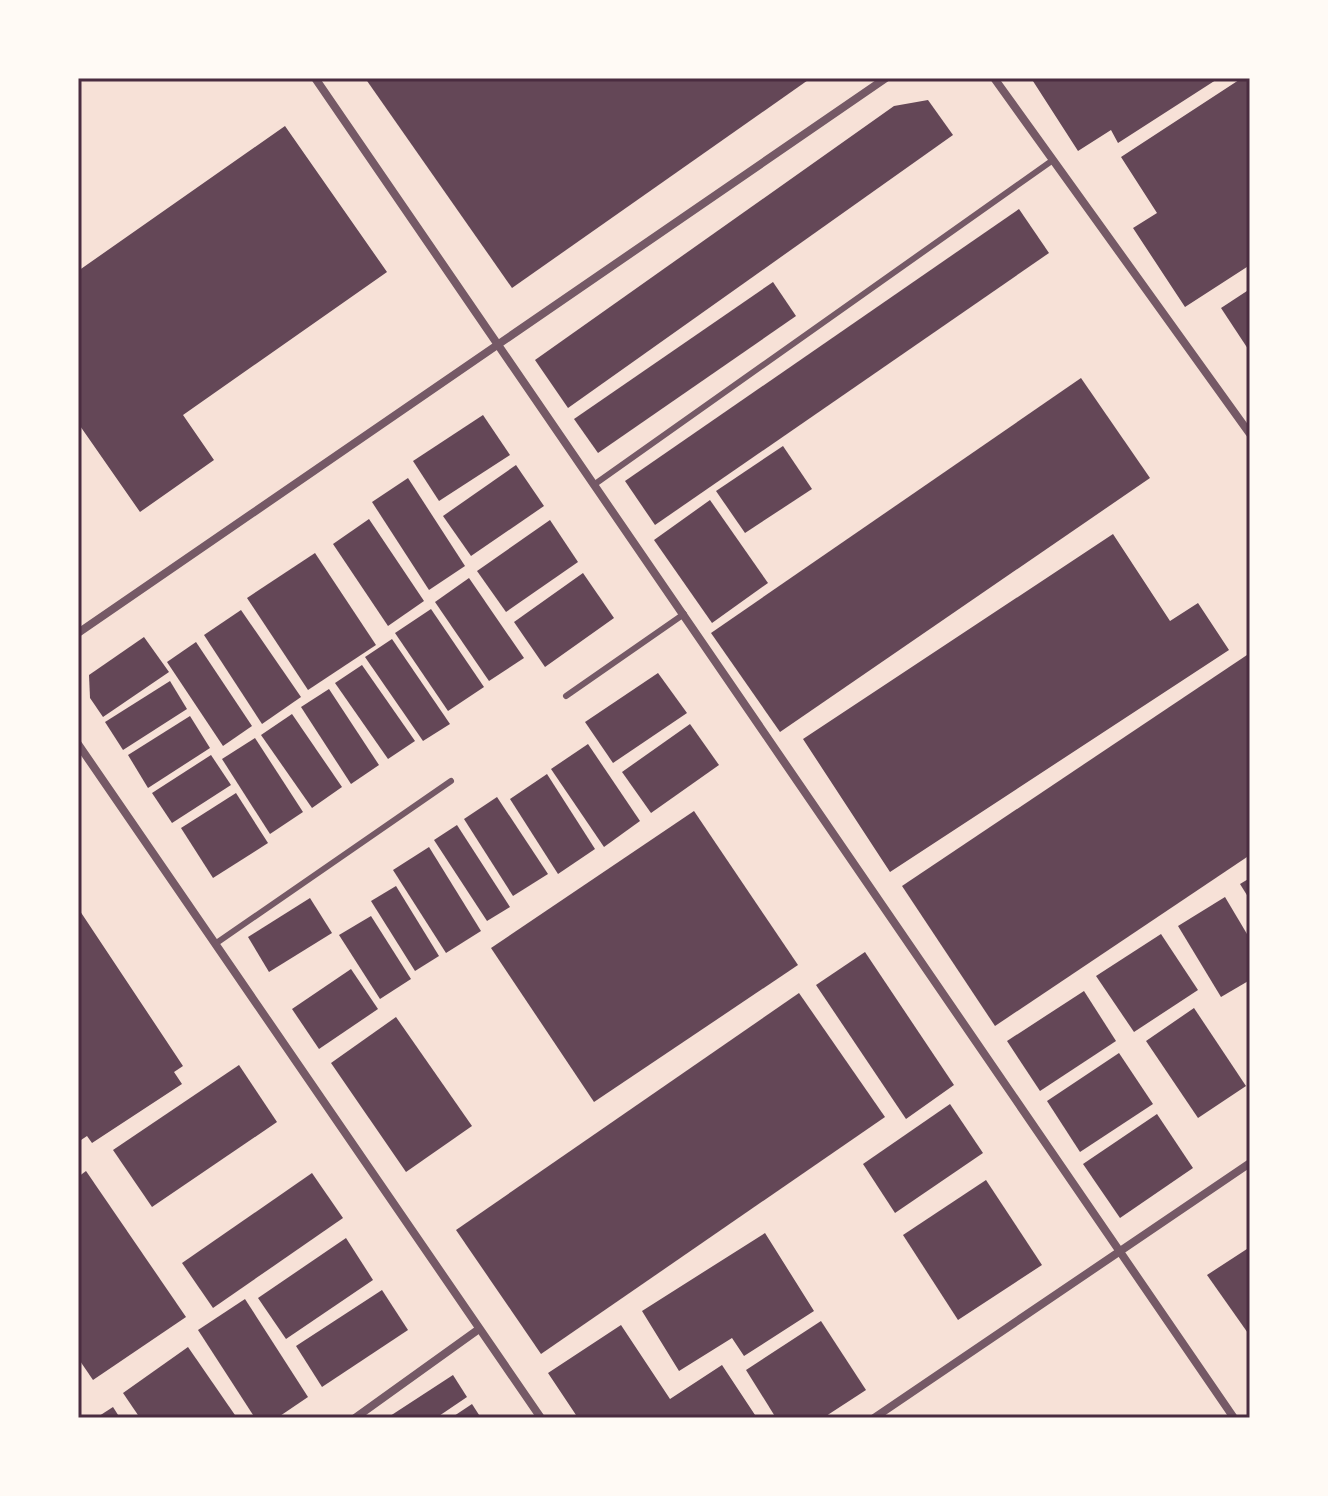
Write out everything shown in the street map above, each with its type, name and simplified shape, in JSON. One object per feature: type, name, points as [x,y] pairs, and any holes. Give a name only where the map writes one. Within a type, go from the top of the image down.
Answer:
[{"type":"street","points":[[315,78],[1234,1418]]},
{"type":"street","points":[[78,633],[886,78]]},
{"type":"street","points":[[994,78],[1250,434]]},
{"type":"street","points":[[78,744],[541,1418]]},
{"type":"street","points":[[874,1418],[1250,1163]]},
{"type":"street","points":[[355,1418],[479,1329]]},
{"type":"lane","points":[[595,484],[1053,160]]},
{"type":"lane","points":[[566,696],[684,614]]},
{"type":"lane","points":[[215,944],[451,781]]},
{"type":"building","points":[[365,78],[811,78],[512,288]]},
{"type":"building","points":[[1031,78],[1219,78],[1118,143],[1111,130],[1078,151]]},
{"type":"building","points":[[1242,78],[1250,78],[1250,265],[1185,307],[1133,228],[1157,213],[1121,157]]},
{"type":"building","points":[[928,100],[953,135],[568,408],[535,360],[894,106]]},
{"type":"building","points":[[285,126],[387,272],[183,415],[214,460],[140,512],[78,423],[78,271]]},
{"type":"building","points":[[1019,209],[1049,253],[655,525],[625,481]]},
{"type":"building","points":[[773,282],[796,316],[598,453],[574,419]]},
{"type":"building","points":[[1250,289],[1250,352],[1221,308]]},
{"type":"building","points":[[1081,378],[1150,478],[780,732],[711,633]]},
{"type":"building","points":[[483,415],[510,455],[439,501],[413,461]]},
{"type":"building","points":[[783,446],[812,489],[745,533],[716,491]]},
{"type":"building","points":[[516,465],[544,506],[471,556],[443,516]]},
{"type":"building","points":[[408,478],[465,566],[429,590],[372,502]]},
{"type":"building","points":[[710,500],[768,583],[712,623],[654,540]]},
{"type":"building","points":[[369,519],[424,601],[388,626],[333,544]]},
{"type":"building","points":[[550,520],[578,562],[506,612],[477,571]]},
{"type":"building","points":[[1113,534],[1170,621],[1198,603],[1229,650],[890,872],[803,739]]},
{"type":"building","points":[[315,553],[376,645],[308,690],[247,598]]},
{"type":"building","points":[[583,573],[614,618],[545,667],[514,622]]},
{"type":"building","points":[[469,578],[524,658],[489,681],[435,602]]},
{"type":"building","points":[[431,609],[484,687],[448,711],[395,633]]},
{"type":"building","points":[[241,610],[301,697],[262,724],[204,635]]},
{"type":"building","points":[[144,637],[169,672],[103,717],[90,698],[89,675]]},
{"type":"building","points":[[392,639],[450,724],[423,741],[365,657]]},
{"type":"building","points":[[196,642],[252,726],[223,746],[167,662]]},
{"type":"building","points":[[1250,653],[1250,855],[995,1026],[902,886]]},
{"type":"building","points":[[362,665],[415,741],[388,759],[335,683]]},
{"type":"building","points":[[658,673],[687,713],[613,763],[585,722]]},
{"type":"building","points":[[170,681],[187,709],[123,750],[105,722]]},
{"type":"building","points":[[329,689],[379,765],[351,784],[301,707]]},
{"type":"building","points":[[292,714],[342,787],[312,808],[261,735]]},
{"type":"building","points":[[190,716],[210,748],[148,788],[128,755]]},
{"type":"building","points":[[690,724],[719,765],[651,813],[622,772]]},
{"type":"building","points":[[255,738],[303,812],[270,834],[222,759]]},
{"type":"building","points":[[588,744],[640,821],[604,847],[551,769]]},
{"type":"building","points":[[211,755],[231,785],[172,823],[152,793]]},
{"type":"building","points":[[547,774],[595,849],[558,874],[510,799]]},
{"type":"building","points":[[236,793],[268,843],[213,878],[181,828]]},
{"type":"building","points":[[497,797],[548,874],[513,896],[464,819]]},
{"type":"building","points":[[694,811],[798,965],[594,1102],[491,948]]},
{"type":"building","points":[[457,825],[510,907],[487,921],[434,840]]},
{"type":"building","points":[[429,847],[481,931],[446,953],[393,870]]},
{"type":"building","points":[[1250,878],[1250,900],[1240,884]]},
{"type":"building","points":[[396,886],[439,956],[415,971],[371,901]]},
{"type":"building","points":[[1225,897],[1250,939],[1250,980],[1221,997],[1178,926]]},
{"type":"building","points":[[310,898],[332,933],[269,972],[248,937]]},
{"type":"building","points":[[78,908],[183,1066],[174,1072],[182,1084],[92,1143],[87,1136],[78,1142]]},
{"type":"building","points":[[371,916],[411,979],[380,999],[339,935]]},
{"type":"building","points":[[1161,934],[1198,990],[1134,1032],[1096,976]]},
{"type":"building","points":[[865,952],[954,1085],[906,1119],[816,985]]},
{"type":"building","points":[[351,969],[378,1009],[319,1049],[292,1009]]},
{"type":"building","points":[[1084,991],[1116,1041],[1040,1091],[1007,1041]]},
{"type":"building","points":[[799,993],[885,1117],[541,1354],[456,1230]]},
{"type":"building","points":[[1194,1008],[1246,1086],[1198,1118],[1146,1041]]},
{"type":"building","points":[[396,1017],[472,1126],[406,1172],[331,1063]]},
{"type":"building","points":[[1119,1053],[1153,1104],[1080,1152],[1047,1101]]},
{"type":"building","points":[[239,1065],[277,1122],[152,1207],[113,1150]]},
{"type":"building","points":[[950,1104],[983,1153],[895,1213],[863,1164]]},
{"type":"building","points":[[1157,1114],[1193,1168],[1120,1218],[1083,1164]]},
{"type":"building","points":[[86,1171],[186,1317],[93,1380],[78,1358],[78,1177]]},
{"type":"building","points":[[312,1173],[343,1218],[213,1308],[182,1263]]},
{"type":"building","points":[[986,1180],[1042,1265],[958,1320],[903,1235]]},
{"type":"building","points":[[765,1233],[814,1311],[744,1356],[732,1338],[679,1371],[642,1311]]},
{"type":"building","points":[[346,1238],[373,1280],[286,1339],[258,1298]]},
{"type":"building","points":[[1250,1247],[1250,1336],[1207,1275]]},
{"type":"building","points":[[382,1290],[408,1330],[322,1387],[296,1346]]},
{"type":"building","points":[[245,1299],[308,1397],[277,1418],[255,1418],[198,1330]]},
{"type":"building","points":[[821,1321],[866,1390],[823,1418],[776,1418],[746,1370]]},
{"type":"building","points":[[621,1325],[670,1399],[722,1365],[757,1418],[578,1418],[548,1373]]},
{"type":"building","points":[[188,1347],[237,1418],[140,1418],[123,1393]]},
{"type":"building","points":[[453,1375],[467,1397],[436,1418],[387,1418]]},
{"type":"building","points":[[472,1404],[481,1418],[451,1418]]},
{"type":"building","points":[[113,1407],[120,1418],[96,1418]]}]
